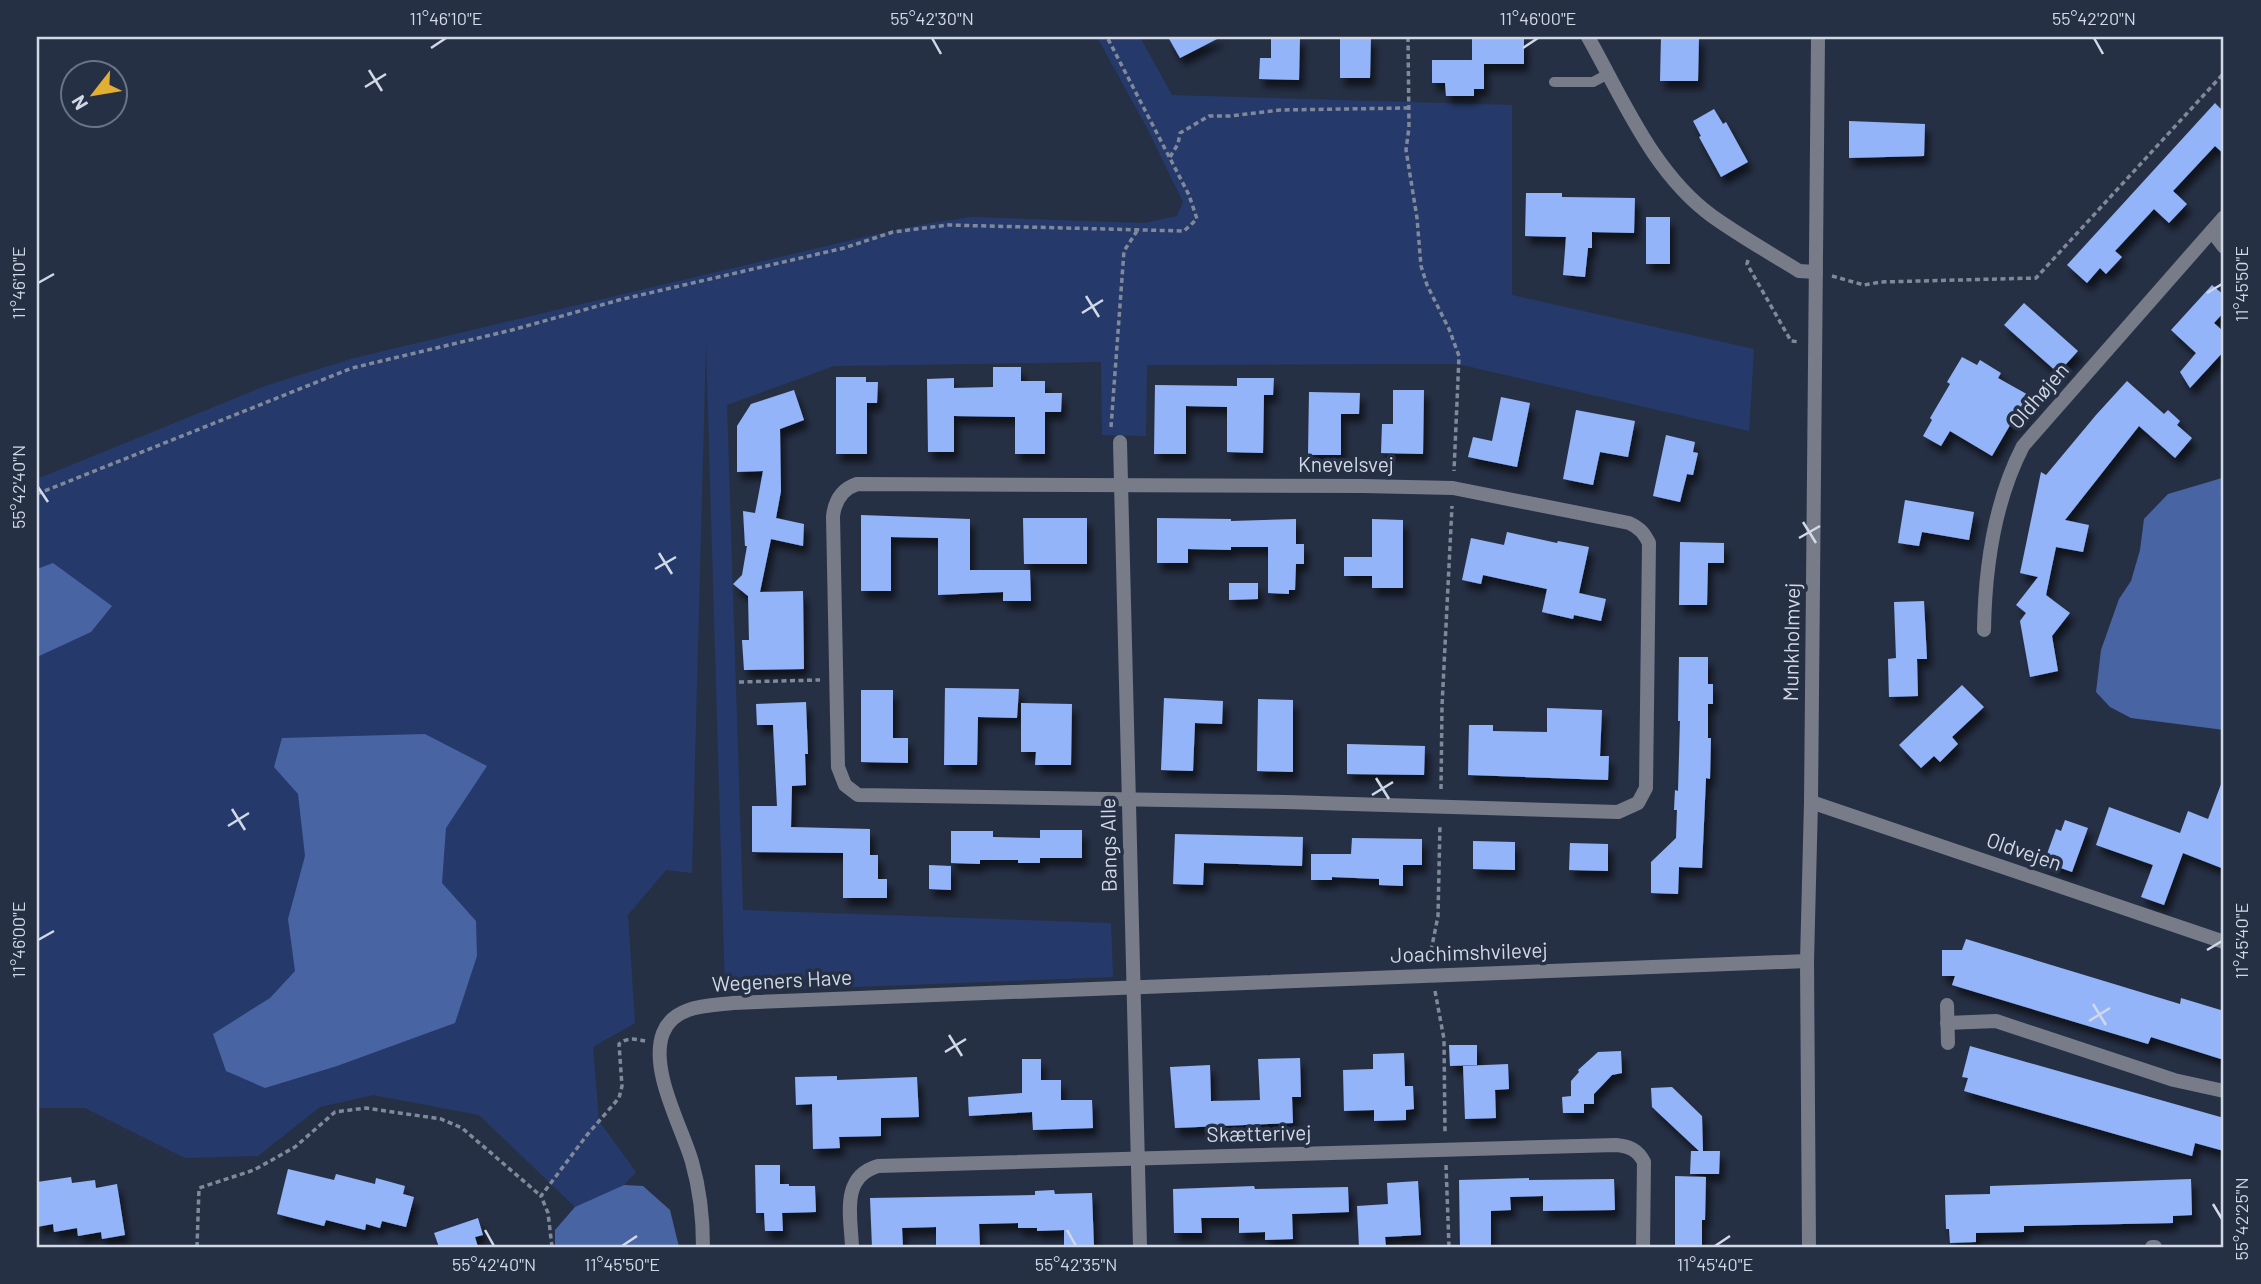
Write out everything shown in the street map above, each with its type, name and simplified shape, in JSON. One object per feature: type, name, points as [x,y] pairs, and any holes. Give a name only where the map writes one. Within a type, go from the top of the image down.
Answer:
[{"type":"street","points":[[1588,37],[1648,144],[1676,183],[1711,215],[1799,271],[1816,272]]},
{"type":"street","name":"Munkholmvej","points":[[1808,1247],[1807,961],[1811,802],[1818,37]]},
{"type":"street","name":"Oldhøjen","points":[[1984,630],[1984,590],[1995,531],[2012,466],[2023,446],[2224,217]]},
{"type":"street","points":[[2212,231],[2224,247]]},
{"type":"street","name":"Bangs Alle","points":[[1120,442],[1140,1247]]},
{"type":"street","name":"Knevelsvej","points":[[857,484],[1121,485],[1453,488],[1638,527],[1649,543],[1646,788],[1638,803],[1618,812],[1286,802],[864,797],[846,786],[838,771],[833,516],[835,506],[844,491],[857,484]]},
{"type":"street","name":"Oldvejen","points":[[1811,802],[2224,942]]},
{"type":"street","name":"Joachimshvilevej","points":[[1133,987],[1807,961]]},
{"type":"street","name":"Wegeners Have","points":[[660,1044],[663,1033],[674,1019],[690,1008],[712,1005],[1133,987]]},
{"type":"street","points":[[1947,1005],[1948,1043]]},
{"type":"street","points":[[1947,1023],[1996,1021],[2174,1080],[2224,1091]]},
{"type":"street","points":[[660,1044],[661,1069],[696,1179],[703,1218],[703,1247]]},
{"type":"street","name":"Skætterivej","points":[[852,1247],[851,1188],[859,1176],[874,1167],[1624,1146],[1637,1152],[1644,1162],[1643,1247]]},
{"type":"lane","points":[[1554,82],[1593,82],[1608,74]]},
{"type":"path","points":[[37,494],[352,368],[512,330],[619,300],[844,247],[893,232],[948,225],[1184,231],[1197,219],[1189,195],[1107,37]]},
{"type":"path","points":[[1408,37],[1409,127],[1406,150],[1417,218],[1421,266],[1458,356],[1443,706]]},
{"type":"path","points":[[1816,272],[1864,285],[1881,282],[2036,278],[2224,73]]},
{"type":"path","points":[[1170,157],[1178,144],[1180,133],[1209,116],[1280,110],[1407,107]]},
{"type":"path","points":[[1120,442],[1112,439],[1111,422],[1124,251],[1138,231]]},
{"type":"path","points":[[1752,241],[1747,264],[1791,341],[1815,343]]},
{"type":"path","points":[[739,682],[836,679]]},
{"type":"path","points":[[541,1196],[619,1098],[622,1086],[619,1044],[633,1039],[660,1044]]},
{"type":"path","points":[[197,1247],[199,1188],[254,1170],[295,1147],[335,1112],[366,1108],[441,1119],[462,1128],[541,1196],[548,1213],[552,1247]]},
{"type":"shaded area","points":[[1097,37],[1140,37],[1172,95],[1512,105],[1512,295],[1754,349],[1749,431],[1458,364],[1147,365],[1146,436],[1102,435],[1101,362],[834,366],[727,405],[743,910],[1111,923],[1113,977],[725,992],[706,344],[692,873],[666,870],[628,915],[635,1023],[593,1047],[599,1121],[636,1172],[624,1185],[575,1207],[479,1115],[373,1095],[320,1107],[258,1156],[185,1158],[85,1108],[37,1108],[37,479],[265,386],[354,358],[873,235],[972,217],[1144,223],[1177,216],[1183,202],[1146,126]]},
{"type":"shaded area","points":[[2222,478],[2224,730],[2131,718],[2110,707],[2096,692],[2101,650],[2119,599],[2131,581],[2140,550],[2144,519],[2168,494]]},
{"type":"shaded area","points":[[53,563],[112,606],[91,632],[37,657],[37,569]]},
{"type":"shaded area","points":[[425,734],[487,766],[446,828],[442,883],[476,921],[477,956],[455,1023],[337,1066],[265,1088],[226,1071],[213,1034],[270,998],[295,971],[288,919],[305,856],[298,794],[274,767],[282,738]]},
{"type":"shaded area","points":[[624,1185],[643,1186],[670,1210],[679,1247],[555,1247],[555,1230],[575,1207]]},
{"type":"building","points":[[1168,37],[1221,37],[1180,58]]},
{"type":"building","points":[[1271,37],[1300,37],[1299,80],[1259,79],[1260,58],[1271,58]]},
{"type":"building","points":[[1340,37],[1371,37],[1370,78],[1340,78]]},
{"type":"building","points":[[1472,37],[1524,37],[1524,64],[1484,64],[1484,89],[1474,89],[1474,96],[1446,96],[1445,83],[1432,83],[1432,60],[1472,60]]},
{"type":"building","points":[[1661,37],[1699,37],[1698,81],[1660,81]]},
{"type":"building","points":[[2215,103],[2224,112],[2224,154],[2215,146],[2173,191],[2187,204],[2169,223],[2154,209],[2115,251],[2122,257],[2106,274],[2100,268],[2087,283],[2067,265]]},
{"type":"building","points":[[1714,109],[1723,124],[1726,122],[1748,162],[1721,177],[1693,121]]},
{"type":"building","points":[[1849,121],[1925,124],[1924,156],[1849,158]]},
{"type":"building","points":[[1526,193],[1562,193],[1562,197],[1635,198],[1634,233],[1592,232],[1592,248],[1588,248],[1585,277],[1563,275],[1566,237],[1525,236]]},
{"type":"building","points":[[1646,217],[1670,217],[1670,264],[1646,264]]},
{"type":"building","points":[[2212,285],[2224,295],[2224,312],[2214,323],[2224,332],[2224,351],[2190,388],[2180,372],[2196,353],[2171,330]]},
{"type":"building","points":[[2024,303],[2078,351],[2058,373],[2004,325]]},
{"type":"building","points":[[1962,357],[1977,365],[1980,360],[2001,373],[1998,378],[2032,397],[2017,423],[2013,420],[1992,456],[1950,431],[1941,446],[1923,436],[1950,384],[1947,382]]},
{"type":"building","points":[[993,367],[1021,367],[1021,381],[1045,381],[1045,393],[1062,393],[1061,412],[1045,412],[1045,454],[1015,454],[1015,417],[954,416],[954,452],[928,452],[927,379],[954,378],[954,388],[993,387]]},
{"type":"building","points":[[836,377],[866,377],[866,382],[878,382],[877,403],[867,403],[867,454],[836,454]]},
{"type":"building","points":[[1237,378],[1274,378],[1273,395],[1264,395],[1263,453],[1227,452],[1227,407],[1186,406],[1186,454],[1154,454],[1155,385],[1237,386]]},
{"type":"building","points":[[2127,381],[2164,414],[2168,410],[2180,421],[2177,425],[2192,438],[2175,458],[2139,426],[2065,520],[2089,525],[2083,552],[2056,547],[2046,595],[2070,613],[2052,636],[2058,671],[2030,677],[2020,621],[2026,613],[2016,605],[2038,577],[2020,573],[2041,472],[2046,475]]},
{"type":"building","points":[[794,390],[804,420],[780,429],[781,491],[776,518],[804,524],[803,546],[771,539],[760,592],[803,591],[804,669],[744,670],[742,640],[749,640],[748,596],[733,584],[742,575],[747,546],[743,511],[755,513],[763,471],[737,472],[737,426],[751,404]]},
{"type":"building","points":[[1393,390],[1424,390],[1423,454],[1381,453],[1382,424],[1393,424]]},
{"type":"building","points":[[1309,392],[1360,393],[1359,414],[1341,414],[1341,455],[1308,455]]},
{"type":"building","points":[[1501,397],[1530,403],[1517,467],[1468,457],[1473,437],[1492,441]]},
{"type":"building","points":[[1576,410],[1635,421],[1628,457],[1600,452],[1593,485],[1563,479]]},
{"type":"building","points":[[1666,435],[1695,442],[1693,452],[1698,453],[1693,475],[1687,474],[1680,502],[1653,496]]},
{"type":"building","points":[[1905,500],[1974,512],[1969,540],[1922,532],[1919,546],[1898,543]]},
{"type":"building","points":[[861,515],[970,519],[970,570],[1030,570],[1031,601],[1003,601],[1003,592],[938,595],[938,538],[891,537],[891,591],[861,591]]},
{"type":"building","points":[[1023,518],[1087,518],[1087,564],[1024,564]]},
{"type":"building","points":[[1157,518],[1231,521],[1296,519],[1296,544],[1304,544],[1304,564],[1296,564],[1295,590],[1289,590],[1289,594],[1268,593],[1268,547],[1188,549],[1188,563],[1157,563]]},
{"type":"building","points":[[1372,519],[1403,520],[1403,588],[1372,588],[1372,576],[1344,576],[1344,557],[1372,557]]},
{"type":"building","points":[[1507,532],[1589,547],[1579,593],[1606,599],[1601,621],[1574,615],[1573,619],[1542,612],[1547,589],[1483,575],[1481,584],[1462,580],[1471,538],[1504,545]]},
{"type":"building","points":[[1680,542],[1724,543],[1724,563],[1708,563],[1707,605],[1679,605]]},
{"type":"building","points":[[1229,583],[1258,583],[1258,599],[1229,600]]},
{"type":"building","points":[[1924,601],[1927,659],[1917,659],[1918,696],[1889,697],[1888,659],[1896,658],[1894,602]]},
{"type":"building","points":[[1679,657],[1708,657],[1708,684],[1713,684],[1713,704],[1708,704],[1710,779],[1706,778],[1702,868],[1679,867],[1678,894],[1651,893],[1651,862],[1676,838],[1677,810],[1674,810],[1675,790],[1678,791]]},
{"type":"building","points":[[1962,685],[1984,707],[1952,737],[1958,744],[1940,762],[1934,756],[1921,768],[1899,745]]},
{"type":"building","points":[[945,688],[1019,689],[1017,718],[978,717],[977,765],[944,765]]},
{"type":"building","points":[[861,690],[893,690],[893,738],[908,738],[908,763],[861,762]]},
{"type":"building","points":[[1164,698],[1223,701],[1222,724],[1195,723],[1193,771],[1161,770]]},
{"type":"building","points":[[1258,699],[1293,700],[1293,772],[1257,771]]},
{"type":"building","points":[[806,702],[806,785],[792,786],[791,827],[870,829],[870,855],[878,855],[878,879],[887,879],[887,898],[843,898],[843,853],[752,852],[752,806],[777,806],[773,725],[757,725],[756,704]]},
{"type":"building","points":[[1021,703],[1072,704],[1071,765],[1035,765],[1036,752],[1021,752]]},
{"type":"building","points":[[1547,708],[1602,710],[1600,756],[1609,756],[1608,780],[1468,775],[1469,725],[1493,725],[1493,731],[1547,732]]},
{"type":"building","points":[[1347,744],[1425,746],[1424,775],[1347,774]]},
{"type":"building","points":[[2223,779],[2224,869],[2183,853],[2164,905],[2141,897],[2153,865],[2096,845],[2109,807],[2180,833],[2188,811],[2208,819]]},
{"type":"building","points":[[2065,820],[2088,828],[2072,872],[2044,862],[2056,829],[2061,831]]},
{"type":"building","points":[[1040,830],[1082,830],[1082,858],[1040,858],[1040,863],[980,860],[980,864],[951,863],[951,831],[993,831],[993,837],[1040,838]]},
{"type":"building","points":[[1175,834],[1303,837],[1302,866],[1204,863],[1203,885],[1173,884]]},
{"type":"building","points":[[1352,838],[1422,839],[1422,865],[1403,865],[1403,886],[1379,885],[1379,879],[1332,877],[1332,880],[1311,880],[1311,854],[1351,854]]},
{"type":"building","points":[[1473,841],[1515,842],[1515,870],[1473,869]]},
{"type":"building","points":[[1570,843],[1608,844],[1608,871],[1569,870]]},
{"type":"building","points":[[929,865],[951,866],[951,890],[929,889]]},
{"type":"building","points":[[1966,939],[2180,1004],[2181,998],[2224,1011],[2224,1060],[2151,1037],[2148,1044],[1952,985],[1955,976],[1942,976],[1942,950],[1962,950]]},
{"type":"building","points":[[1449,1045],[1477,1045],[1477,1065],[1450,1066]]},
{"type":"building","points":[[1970,1046],[2224,1118],[2224,1151],[2195,1143],[2192,1156],[1964,1091],[1968,1078],[1962,1077]]},
{"type":"building","points":[[1621,1051],[1622,1073],[1612,1075],[1594,1094],[1594,1104],[1584,1104],[1584,1113],[1563,1113],[1562,1097],[1571,1096],[1571,1081],[1578,1070],[1598,1052]]},
{"type":"building","points":[[1404,1053],[1405,1086],[1413,1086],[1414,1109],[1406,1110],[1406,1120],[1374,1121],[1374,1110],[1344,1111],[1343,1070],[1373,1069],[1373,1054]]},
{"type":"building","points":[[1300,1058],[1301,1097],[1292,1097],[1293,1123],[1175,1128],[1170,1067],[1210,1065],[1211,1101],[1260,1100],[1258,1059]]},
{"type":"building","points":[[1022,1059],[1041,1059],[1041,1080],[1061,1080],[1061,1100],[1092,1100],[1093,1128],[1033,1130],[1032,1112],[969,1116],[968,1097],[1022,1093]]},
{"type":"building","points":[[1508,1064],[1509,1089],[1495,1090],[1496,1118],[1465,1119],[1463,1066]]},
{"type":"building","points":[[837,1076],[837,1080],[917,1077],[919,1117],[881,1118],[881,1136],[839,1137],[840,1148],[813,1149],[812,1104],[796,1105],[795,1077]]},
{"type":"building","points":[[1672,1087],[1702,1116],[1703,1151],[1720,1151],[1719,1174],[1690,1174],[1691,1151],[1699,1151],[1652,1107],[1651,1088]]},
{"type":"building","points":[[755,1165],[780,1165],[780,1184],[815,1186],[816,1212],[782,1213],[783,1231],[765,1231],[764,1213],[756,1213]]},
{"type":"building","points":[[288,1169],[334,1180],[336,1174],[375,1184],[376,1178],[405,1186],[403,1194],[414,1197],[406,1227],[382,1221],[380,1228],[366,1224],[365,1230],[326,1220],[324,1226],[277,1214]]},
{"type":"building","points":[[1675,1176],[1706,1177],[1702,1247],[1675,1247]]},
{"type":"building","points":[[71,1177],[72,1183],[95,1180],[96,1188],[117,1184],[125,1235],[102,1239],[101,1232],[78,1236],[77,1228],[54,1232],[53,1224],[37,1227],[37,1182]]},
{"type":"building","points":[[1614,1179],[1615,1210],[1543,1211],[1543,1196],[1510,1197],[1511,1210],[1491,1211],[1491,1246],[1460,1247],[1459,1180]]},
{"type":"building","points":[[2191,1179],[2192,1215],[2173,1216],[2173,1223],[2024,1226],[2024,1232],[1976,1233],[1976,1242],[1950,1243],[1949,1229],[1946,1229],[1945,1195],[1990,1194],[1990,1186]]},
{"type":"building","points":[[1418,1181],[1421,1235],[1385,1237],[1386,1247],[1359,1247],[1357,1206],[1388,1204],[1387,1183]]},
{"type":"building","points":[[1254,1186],[1255,1189],[1348,1187],[1349,1212],[1292,1214],[1293,1239],[1265,1240],[1265,1232],[1239,1233],[1239,1218],[1201,1218],[1202,1233],[1174,1233],[1173,1189]]},
{"type":"building","points":[[1054,1190],[1055,1194],[1092,1193],[1094,1247],[1064,1247],[1064,1230],[1037,1231],[1037,1228],[1018,1228],[1018,1223],[979,1224],[980,1247],[936,1247],[936,1227],[902,1228],[903,1247],[872,1247],[870,1198],[1035,1195],[1035,1191]]},
{"type":"building","points":[[478,1218],[483,1235],[475,1237],[478,1247],[439,1247],[434,1233]]}]
